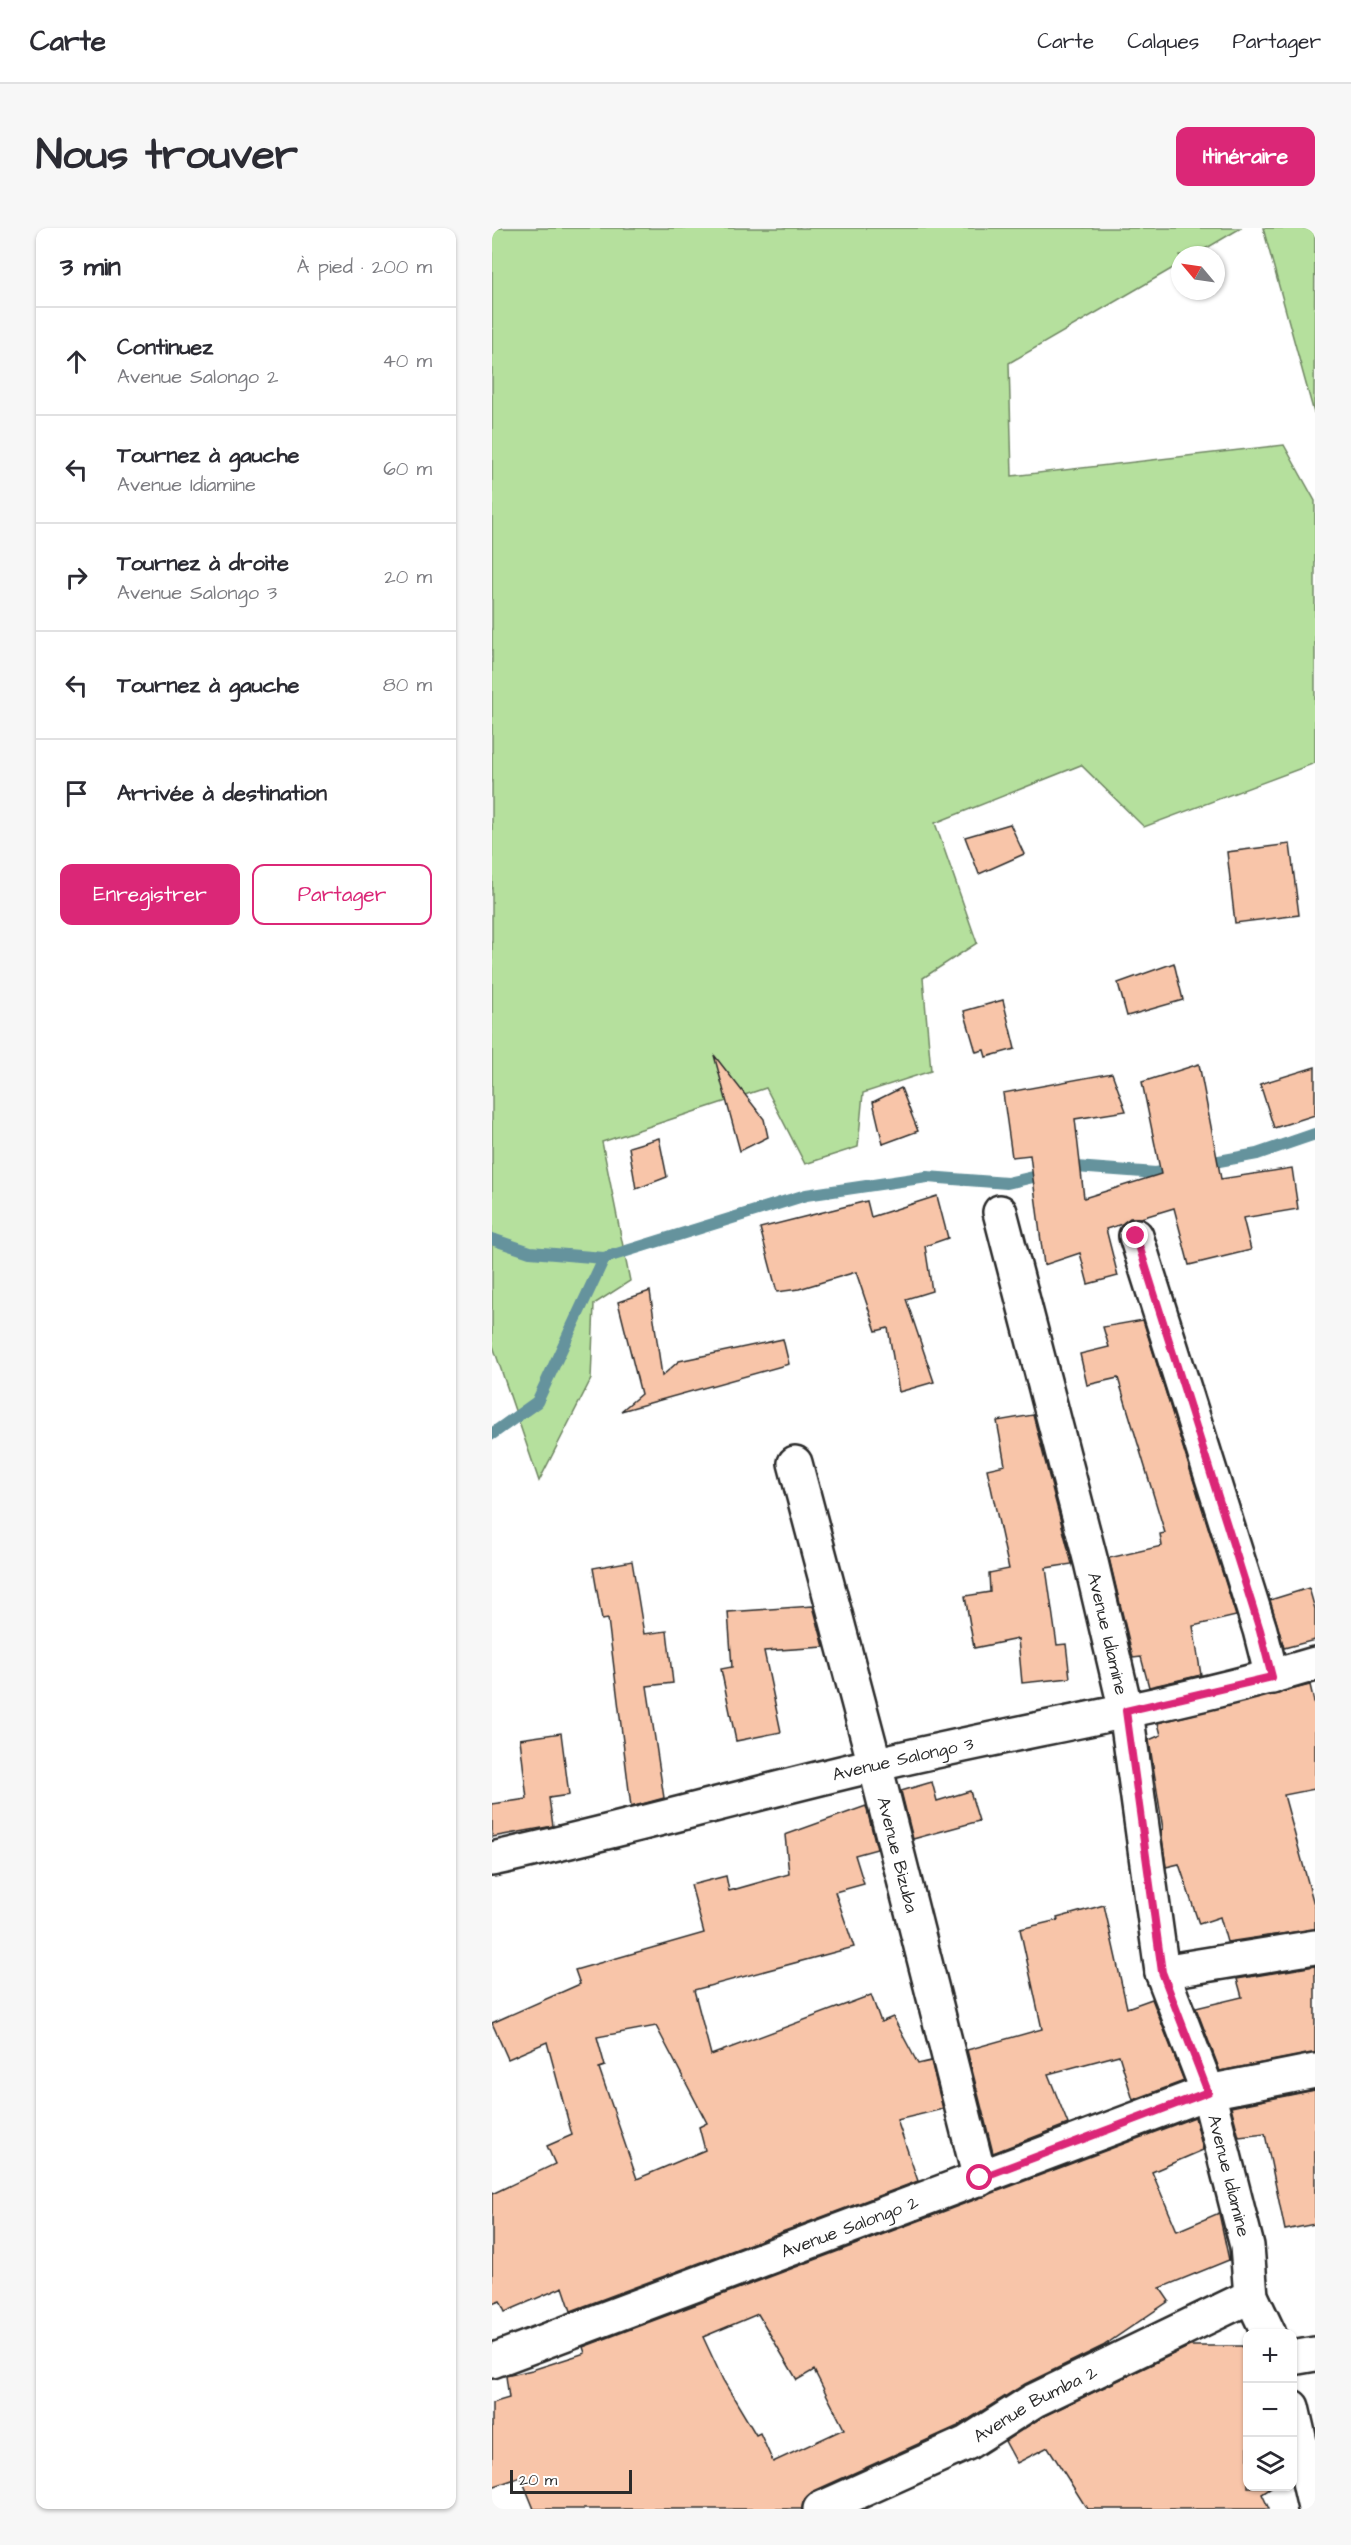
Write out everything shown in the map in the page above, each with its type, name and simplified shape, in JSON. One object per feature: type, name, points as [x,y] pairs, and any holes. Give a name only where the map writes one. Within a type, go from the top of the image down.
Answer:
[{"type":"street","name":"Avenue Idiamine","points":[[1000,1212],[1091,1562],[1126,1711],[1162,1972],[1208,2092],[1247,2246],[1251,2296],[1267,2329]]},
{"type":"street","points":[[1136,1236],[1257,1618],[1272,1677]]},
{"type":"street","name":"Avenue Bizuba","points":[[795,1463],[875,1765],[980,2178]]},
{"type":"street","name":"Avenue Salongo 3","points":[[492,1859],[875,1765],[1126,1711],[1272,1677],[1315,1664]]},
{"type":"street","points":[[1162,1972],[1315,1947]]},
{"type":"street","name":"Avenue Salongo 2","points":[[492,2361],[1208,2092],[1315,2071]]},
{"type":"street","name":"Avenue Bumba 2","points":[[820,2509],[967,2442],[1033,2401],[1251,2296]]},
{"type":"street","points":[[1297,2357],[1315,2354]]},
{"type":"street","points":[[1297,2425],[1315,2508]]},
{"type":"green space","points":[[492,228],[1241,228],[1210,246],[1171,246],[1171,269],[1009,363],[1012,476],[1284,445],[1315,501],[1315,763],[1144,827],[1081,765],[935,823],[977,943],[923,978],[931,1071],[863,1093],[858,1147],[805,1164],[766,1088],[602,1142],[630,1281],[594,1304],[591,1379],[539,1481],[492,1343]]},
{"type":"green space","points":[[1263,228],[1315,228],[1314,413]]},
{"type":"building","points":[[1010,824],[1024,854],[979,874],[965,837]]},
{"type":"building","points":[[1290,844],[1299,915],[1235,923],[1227,852]]},
{"type":"building","points":[[1174,963],[1183,1000],[1127,1016],[1118,983]]},
{"type":"building","points":[[1003,1000],[1015,1049],[986,1057],[984,1050],[976,1052],[964,1011]]},
{"type":"building","points":[[714,1055],[764,1119],[768,1137],[740,1151]]},
{"type":"building","points":[[1199,1064],[1221,1179],[1292,1168],[1298,1209],[1243,1218],[1251,1250],[1189,1265],[1174,1208],[1141,1218],[1130,1218],[1122,1224],[1106,1229],[1118,1276],[1088,1284],[1080,1253],[1044,1265],[1030,1155],[1012,1157],[1003,1093],[1112,1073],[1126,1111],[1075,1119],[1084,1198],[1161,1174],[1142,1082]]},
{"type":"building","points":[[1315,1067],[1315,1115],[1274,1128],[1260,1084]]},
{"type":"building","points":[[901,1088],[918,1131],[883,1144],[873,1102]]},
{"type":"building","points":[[659,1138],[667,1177],[636,1189],[629,1147]]},
{"type":"building","points":[[937,1196],[948,1238],[925,1246],[932,1291],[906,1299],[934,1382],[899,1392],[888,1328],[876,1331],[856,1272],[799,1289],[777,1292],[760,1228],[867,1201],[871,1217]]},
{"type":"building","points":[[650,1291],[662,1376],[679,1361],[783,1339],[789,1364],[621,1411],[641,1394],[618,1302]]},
{"type":"building","points":[[1143,1320],[1236,1616],[1193,1626],[1201,1675],[1149,1687],[1141,1657],[1133,1658],[1109,1558],[1162,1546],[1160,1534],[1165,1533],[1118,1378],[1087,1385],[1080,1354],[1109,1347],[1103,1327]]},
{"type":"building","points":[[1033,1415],[1072,1564],[1046,1568],[1057,1645],[1066,1644],[1070,1678],[1022,1683],[1018,1639],[974,1648],[965,1596],[990,1592],[989,1573],[1009,1569],[987,1469],[1005,1465],[997,1421]]},
{"type":"building","points":[[632,1561],[644,1634],[667,1631],[673,1683],[647,1686],[664,1798],[631,1807],[608,1619],[602,1620],[593,1568]]},
{"type":"building","points":[[1309,1588],[1315,1609],[1315,1640],[1284,1648],[1270,1600]]},
{"type":"building","points":[[813,1606],[824,1647],[764,1651],[781,1732],[736,1741],[721,1669],[732,1667],[728,1612]]},
{"type":"building","points":[[1310,1685],[1315,1706],[1315,1789],[1284,1795],[1315,1908],[1315,1929],[1227,1942],[1220,1917],[1199,1924],[1179,1864],[1166,1867],[1161,1830],[1163,1829],[1149,1740],[1161,1735],[1158,1723]]},
{"type":"building","points":[[561,1733],[569,1795],[549,1798],[553,1826],[492,1837],[492,1804],[527,1799],[520,1739]]},
{"type":"building","points":[[932,1782],[937,1801],[970,1791],[979,1821],[913,1839],[901,1791]]},
{"type":"building","points":[[866,1806],[877,1849],[855,1855],[864,1884],[835,1892],[854,1947],[694,1990],[711,2055],[871,1995],[881,2022],[893,2017],[918,2064],[931,2061],[943,2109],[897,2120],[918,2181],[571,2311],[563,2287],[505,2312],[500,2301],[492,2304],[492,2194],[555,2164],[547,2146],[572,2135],[547,2042],[508,2059],[492,2023],[580,1984],[575,1970],[704,1933],[691,1885],[726,1876],[729,1891],[789,1874],[785,1835]],"holes":[[[656,2026],[707,2123],[699,2127],[705,2150],[637,2179],[599,2068],[605,2066],[597,2037]]]},
{"type":"building","points":[[1104,1905],[1127,2008],[1152,1999],[1184,2081],[1133,2100],[1119,2055],[1048,2074],[1068,2124],[993,2153],[967,2050],[1042,2029],[1020,1929]]},
{"type":"building","points":[[1315,1966],[1315,2053],[1220,2071],[1196,2008],[1242,1997],[1237,1979]]},
{"type":"building","points":[[1315,2090],[1315,2224],[1285,2230],[1265,2134],[1239,2137],[1231,2107]]},
{"type":"building","points":[[1195,2117],[1203,2150],[1152,2172],[1177,2231],[1219,2213],[1229,2260],[1160,2288],[1169,2301],[1103,2346],[1025,2384],[958,2426],[812,2492],[805,2499],[802,2509],[534,2509],[521,2477],[492,2487],[492,2403],[509,2398],[506,2376],[585,2353],[583,2347]],"holes":[[[758,2314],[797,2380],[814,2370],[844,2429],[773,2462],[760,2433],[756,2435],[723,2380],[703,2337]]]},
{"type":"building","points":[[1190,2346],[1242,2346],[1243,2491],[1267,2491],[1262,2494],[1269,2509],[1087,2509],[1048,2447],[1017,2463],[1005,2441],[1042,2417]]},
{"type":"waterway","points":[[1203,1164],[1257,1154],[1315,1134]]},
{"type":"waterway","points":[[1066,1170],[1076,1167],[1156,1173],[1177,1169]]},
{"type":"waterway","points":[[492,1239],[530,1252],[604,1258],[806,1195],[927,1177],[1007,1183],[1046,1174]]},
{"type":"waterway","points":[[492,1434],[537,1402],[604,1258]]},
{"type":"route","points":[[980,2178],[1208,2092],[1162,1972],[1126,1711],[1272,1677],[1260,1630],[1136,1236]]}]
